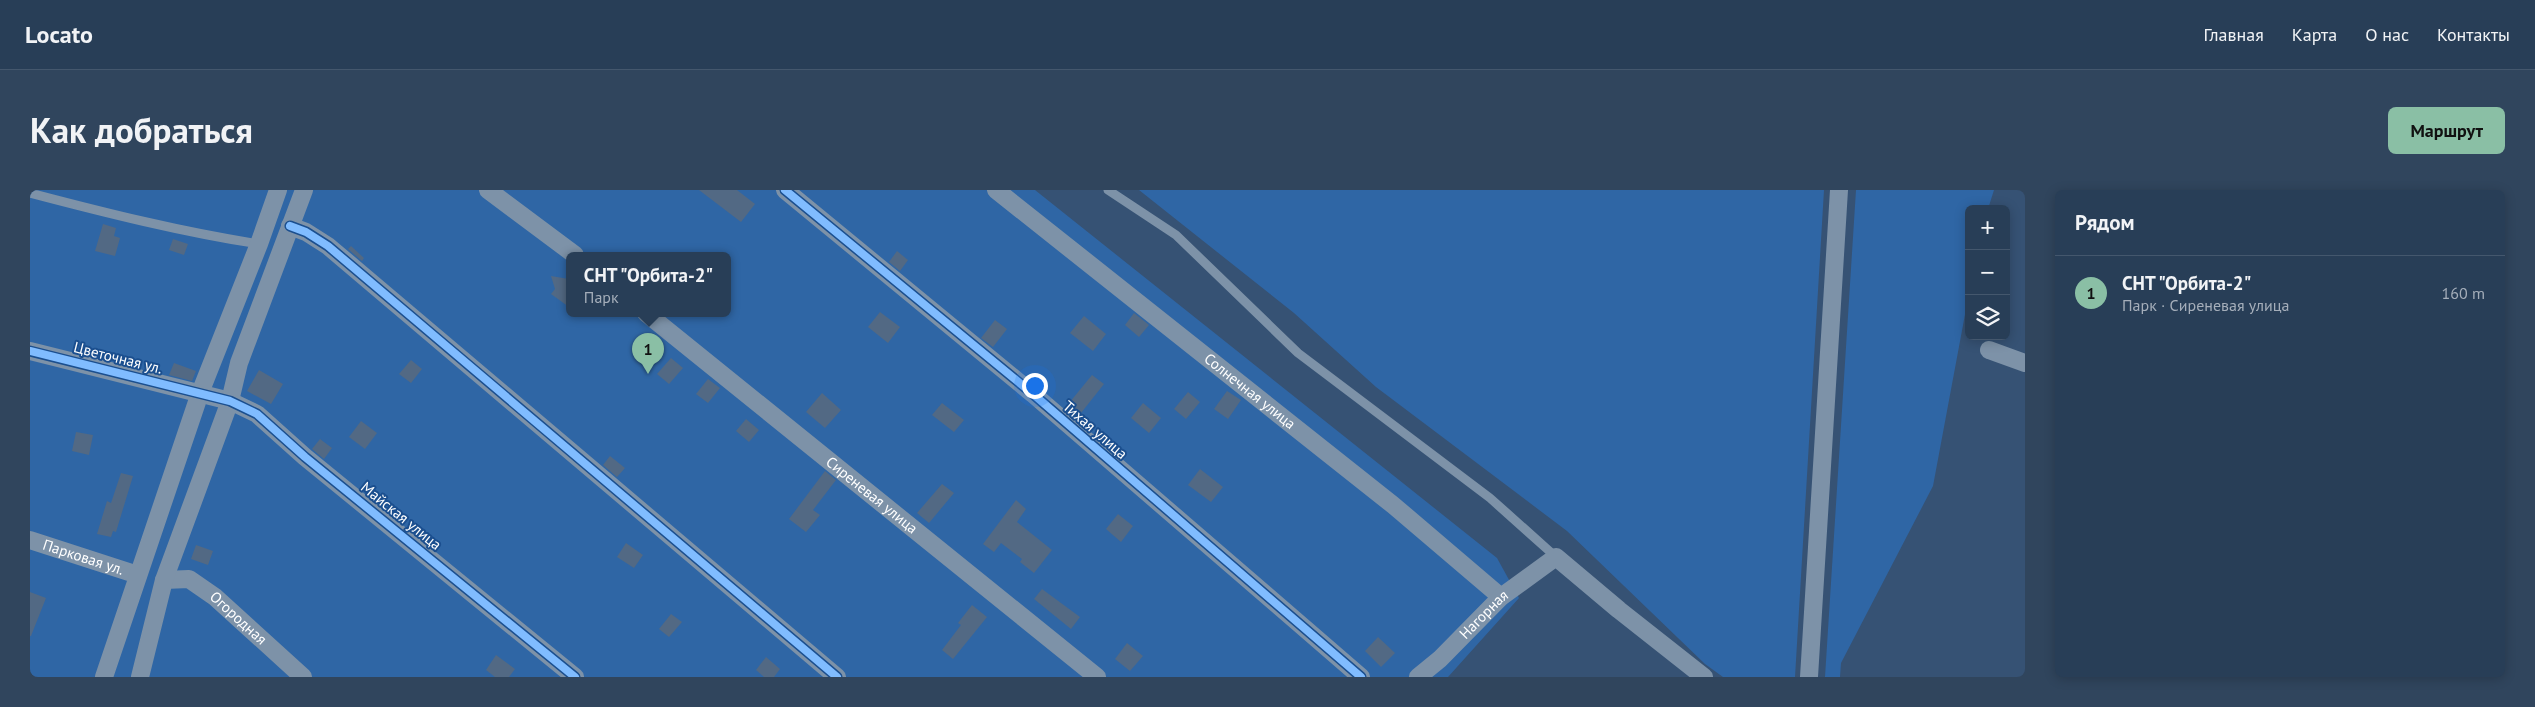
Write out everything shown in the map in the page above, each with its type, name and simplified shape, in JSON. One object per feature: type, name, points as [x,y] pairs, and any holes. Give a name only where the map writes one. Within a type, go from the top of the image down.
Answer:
[{"type":"street","points":[[104,677],[200,393],[259,244],[278,190]]},
{"type":"street","points":[[140,677],[164,580],[230,401],[239,362],[304,190]]},
{"type":"street","points":[[488,190],[571,252]]},
{"type":"street","name":"Тихая улица","points":[[785,190],[1033,394],[1361,677]]},
{"type":"street","name":"Солнечная улица","points":[[996,190],[1393,505],[1501,597]]},
{"type":"street","points":[[1809,677],[1839,190]]},
{"type":"street","points":[[290,226],[306,232],[328,246],[837,677]]},
{"type":"street","name":"Сиреневая улица","points":[[651,317],[1097,677]]},
{"type":"street","points":[[1990,350],[2025,362]]},
{"type":"street","name":"Цветочная ул.","points":[[30,351],[200,393]]},
{"type":"street","name":"Майская улица","points":[[200,393],[230,401],[257,414],[305,457],[575,677]]},
{"type":"street","name":"Парковая ул.","points":[[30,540],[138,574]]},
{"type":"street","points":[[1556,557],[1704,677]]},
{"type":"street","name":"Нагорная","points":[[1418,677],[1440,659],[1501,597],[1556,557]]},
{"type":"street","name":"Огородная","points":[[164,580],[189,579],[215,597],[303,677]]},
{"type":"lane","points":[[1108,190],[1176,235],[1298,353],[1490,498],[1556,557]]},
{"type":"lane","points":[[30,193],[110,214],[259,244]]},
{"type":"shaded area","points":[[30,190],[1035,190],[1497,558],[1519,598],[1448,677],[30,677]]},
{"type":"shaded area","points":[[1139,190],[1824,190],[1795,677],[1723,677],[1705,664],[1567,531],[1376,387],[1294,313]]},
{"type":"shaded area","points":[[1856,190],[1994,190],[1989,205],[1965,205],[1965,314],[1933,486],[1841,663],[1840,677],[1825,677]]},
{"type":"building","points":[[699,190],[737,190],[755,204],[741,222]]},
{"type":"building","points":[[103,224],[116,228],[114,236],[120,238],[115,256],[95,251]]},
{"type":"building","points":[[173,239],[188,244],[184,255],[169,250]]},
{"type":"building","points":[[351,246],[364,258],[362,261],[348,249]]},
{"type":"building","points":[[897,251],[908,260],[900,271],[889,262]]},
{"type":"building","points":[[551,276],[566,278],[566,305],[551,294],[555,289]]},
{"type":"building","points":[[880,312],[900,327],[888,343],[868,327]]},
{"type":"building","points":[[1134,313],[1149,325],[1139,337],[1125,325]]},
{"type":"building","points":[[1084,316],[1106,334],[1093,351],[1070,333]]},
{"type":"building","points":[[995,320],[1007,329],[993,347],[981,338]]},
{"type":"building","points":[[671,358],[683,368],[669,384],[657,374]]},
{"type":"building","points":[[411,360],[422,369],[411,383],[399,374]]},
{"type":"building","points":[[174,363],[196,371],[192,381],[169,375]]},
{"type":"building","points":[[259,370],[283,384],[271,404],[247,391]]},
{"type":"building","points":[[1092,375],[1104,384],[1077,418],[1065,408]]},
{"type":"building","points":[[708,379],[720,388],[708,403],[696,394]]},
{"type":"building","points":[[1227,391],[1241,400],[1228,419],[1214,409]]},
{"type":"building","points":[[1188,392],[1200,402],[1186,419],[1174,409]]},
{"type":"building","points":[[822,393],[841,410],[825,428],[806,412]]},
{"type":"building","points":[[942,403],[964,420],[954,432],[932,415]]},
{"type":"building","points":[[1143,403],[1161,418],[1149,433],[1131,418]]},
{"type":"building","points":[[746,419],[759,430],[749,442],[736,431]]},
{"type":"building","points":[[361,421],[377,433],[365,449],[349,437]]},
{"type":"building","points":[[76,432],[93,435],[89,455],[72,451]]},
{"type":"building","points":[[320,439],[332,448],[324,459],[312,449]]},
{"type":"building","points":[[610,456],[625,468],[617,477],[603,465]]},
{"type":"building","points":[[1200,469],[1223,487],[1211,502],[1188,485]]},
{"type":"building","points":[[825,471],[836,480],[813,510],[820,515],[806,532],[789,519]]},
{"type":"building","points":[[121,473],[133,476],[116,532],[113,531],[111,537],[97,534],[107,501],[111,503]]},
{"type":"building","points":[[942,484],[954,493],[929,523],[917,513]]},
{"type":"building","points":[[1016,500],[1026,509],[1017,522],[1052,550],[1034,573],[1020,562],[1022,559],[1001,543],[994,552],[983,544]]},
{"type":"building","points":[[1118,514],[1133,526],[1121,542],[1106,529]]},
{"type":"building","points":[[626,543],[643,555],[634,568],[617,557]]},
{"type":"building","points":[[196,545],[213,551],[208,565],[191,559]]},
{"type":"building","points":[[1042,589],[1080,617],[1071,629],[1034,599]]},
{"type":"building","points":[[30,592],[46,598],[31,636],[30,636]]},
{"type":"building","points":[[972,605],[987,617],[953,659],[942,650],[961,625],[958,623]]},
{"type":"building","points":[[671,614],[682,622],[669,637],[659,629]]},
{"type":"building","points":[[1378,637],[1395,653],[1381,667],[1365,651]]},
{"type":"building","points":[[1127,643],[1143,656],[1130,671],[1115,659]]},
{"type":"building","points":[[496,655],[515,669],[509,677],[495,677],[486,670]]},
{"type":"building","points":[[766,657],[780,669],[774,677],[764,677],[756,670]]},
{"type":"cycle path","points":[[785,190],[1033,394],[1361,677]]},
{"type":"cycle path","points":[[290,226],[306,232],[328,246],[837,677]]},
{"type":"cycle path","points":[[30,351],[230,401],[257,414],[305,457],[575,677]]},
{"type":"place","name":"СНТ \"Орбита-2\"","points":[[648,374]]}]
